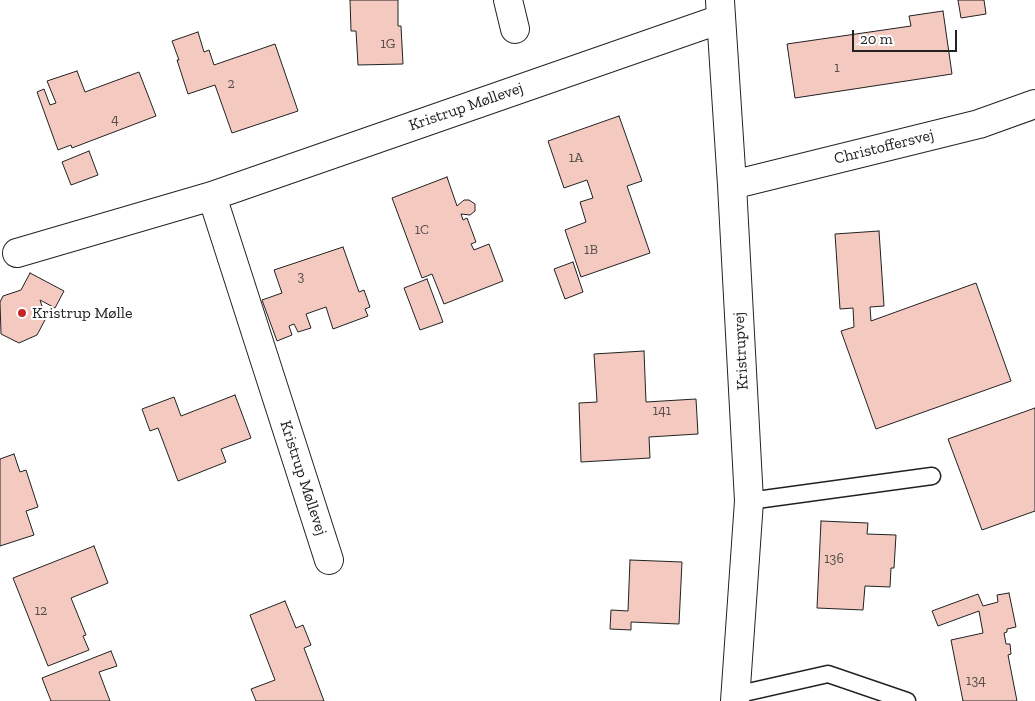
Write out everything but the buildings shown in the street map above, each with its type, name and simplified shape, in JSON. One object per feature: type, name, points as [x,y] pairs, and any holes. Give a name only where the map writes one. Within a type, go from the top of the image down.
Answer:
[{"type":"street","points":[[508,0],[515,30]]},
{"type":"street","name":"Kristrupvej","points":[[720,9],[732,185],[748,501],[735,698]]},
{"type":"street","name":"Kristrup Møllevej","points":[[8,256],[212,196],[720,9]]},
{"type":"street","name":"Christoffersvej","points":[[732,185],[979,124],[1035,104]]},
{"type":"street","name":"Kristrup Møllevej","points":[[212,196],[329,560]]},
{"type":"lane","points":[[748,501],[932,476]]},
{"type":"lane","points":[[735,698],[828,674],[907,701]]},
{"type":"place","name":"Kristrup Mølle","points":[[22,313]]}]
